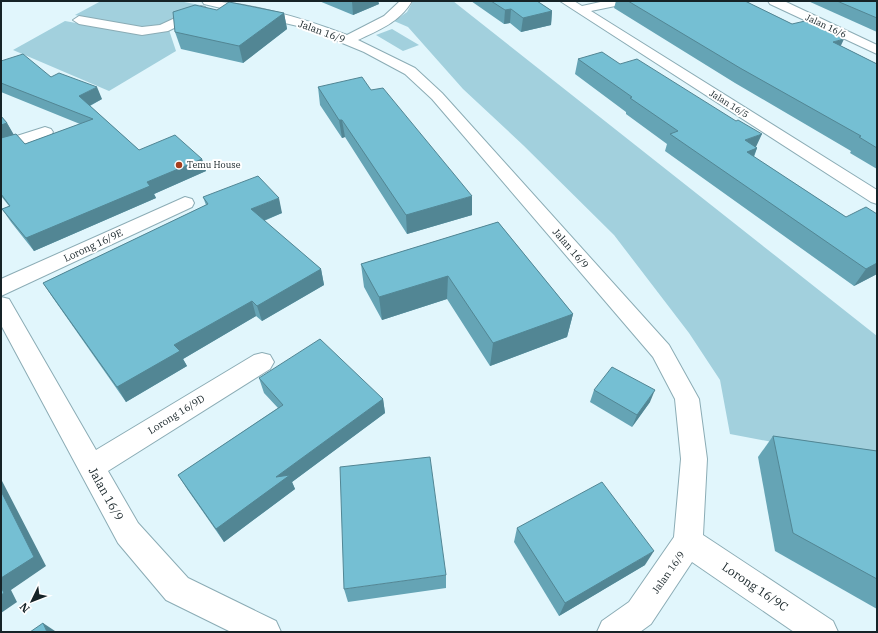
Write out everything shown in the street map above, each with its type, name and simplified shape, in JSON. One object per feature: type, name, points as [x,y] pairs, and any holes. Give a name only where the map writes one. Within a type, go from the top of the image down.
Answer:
[{"type":"street","points":[[348,40],[392,17],[400,10],[406,1]]},
{"type":"street","name":"Jalan 16/5","points":[[566,1],[877,198]]},
{"type":"street","points":[[581,10],[621,1]]},
{"type":"street","name":"Jalan 16/6","points":[[774,1],[877,50]]},
{"type":"street","points":[[79,20],[142,31],[163,28],[213,2]]},
{"type":"street","name":"Jalan 16/9","points":[[213,2],[310,25],[369,49],[410,71],[437,96],[661,351],[687,399],[694,459],[688,542],[640,613],[613,632]]},
{"type":"street","points":[[1,148],[46,132]]},
{"type":"street","name":"Lorong 16/9E","points":[[1,288],[184,203]]},
{"type":"street","name":"Jalan 16/9","points":[[1,305],[128,533],[177,589],[265,632]]},
{"type":"street","name":"Lorong 16/9D","points":[[91,467],[262,362]]},
{"type":"street","name":"Lorong 16/9C","points":[[688,542],[822,632]]},
{"type":"shaded area","points":[[101,1],[179,1],[200,5],[158,26],[144,28],[75,15]]},
{"type":"shaded area","points":[[413,1],[453,1],[877,336],[877,462],[730,434],[720,380],[689,333],[614,235],[523,145],[463,89],[408,27],[394,21],[407,12]]},
{"type":"shaded area","points":[[65,21],[142,35],[169,30],[176,51],[109,91],[13,50]]},
{"type":"shaded area","points":[[392,29],[419,45],[403,51],[376,35]]},
{"type":"building","points":[[491,1],[537,1],[552,11],[523,18],[511,9],[505,10]]},
{"type":"building","points":[[628,1],[745,1],[792,24],[805,21],[844,39],[833,42],[877,64],[877,148],[859,137],[861,136],[740,68]]},
{"type":"building","points":[[837,1],[877,1],[877,18]]},
{"type":"building","points":[[229,2],[284,13],[239,46],[175,32],[173,12],[195,5],[217,10]]},
{"type":"building","points":[[602,52],[620,64],[637,59],[736,121],[738,120],[762,134],[745,140],[757,148],[747,152],[846,217],[866,207],[877,214],[877,263],[866,269],[670,134],[678,131],[630,98],[632,97],[578,59]]},
{"type":"building","points":[[23,54],[51,77],[59,73],[97,87],[79,96],[139,150],[175,135],[202,159],[147,182],[150,186],[26,238],[2,209],[10,206],[1,194],[1,138],[16,134],[25,144],[93,119],[1,83],[1,61]]},
{"type":"building","points":[[362,77],[371,90],[383,88],[472,196],[406,215],[342,120],[339,120],[318,87]]},
{"type":"building","points":[[1,116],[7,123],[1,125]]},
{"type":"building","points":[[258,176],[279,198],[251,209],[321,269],[257,306],[252,301],[174,345],[180,351],[117,387],[43,283],[208,204],[203,197]]},
{"type":"building","points":[[498,222],[573,314],[493,343],[448,276],[379,297],[361,264]]},
{"type":"building","points":[[320,339],[383,399],[276,477],[290,475],[216,529],[178,475],[283,405],[259,378]]},
{"type":"building","points":[[612,367],[655,390],[637,415],[594,390]]},
{"type":"building","points":[[773,436],[877,451],[877,579],[793,533]]},
{"type":"building","points":[[430,457],[446,575],[344,589],[340,467]]},
{"type":"building","points":[[602,482],[654,551],[565,603],[517,528]]},
{"type":"building","points":[[1,491],[34,557],[1,578]]},
{"type":"building","points":[[1,587],[4,593],[1,595]]},
{"type":"building","points":[[43,623],[47,632],[30,632]]},
{"type":"place","name":"Temu House","points":[[179,165]]}]
